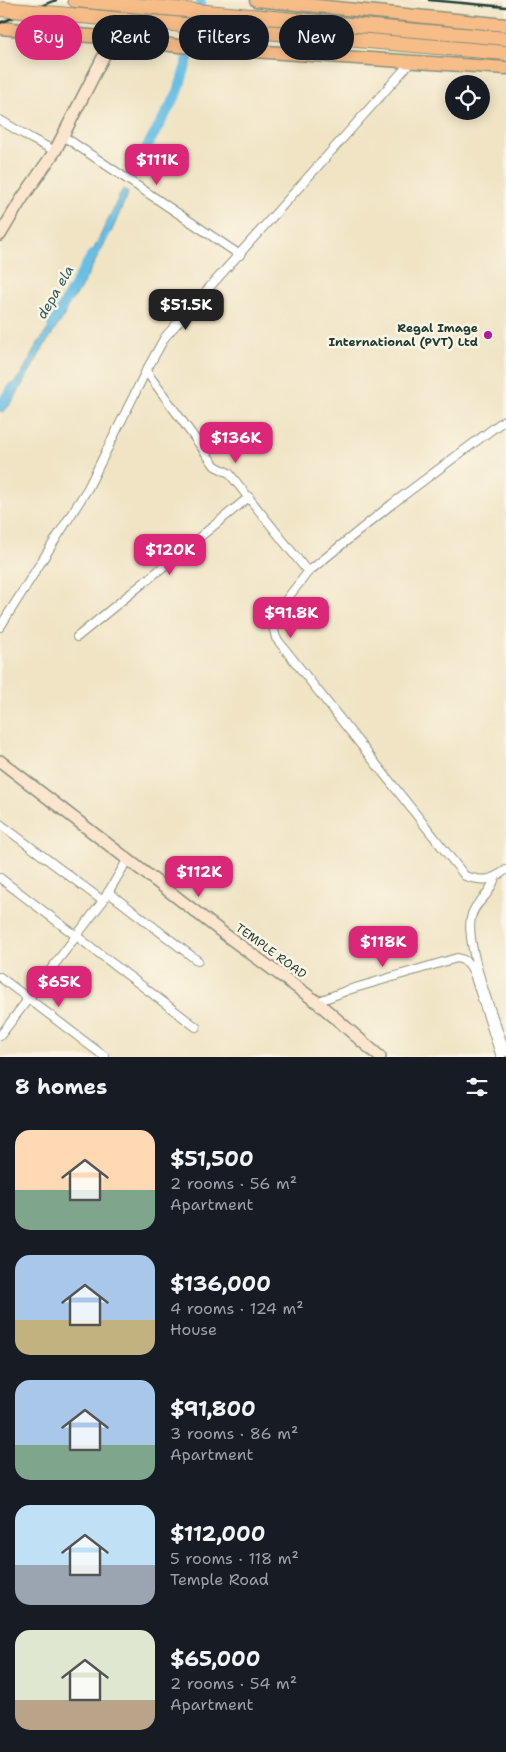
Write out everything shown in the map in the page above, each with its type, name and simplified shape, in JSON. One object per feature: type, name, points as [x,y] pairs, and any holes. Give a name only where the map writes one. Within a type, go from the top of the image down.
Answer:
[{"type":"highway","points":[[75,0],[506,39]]},
{"type":"highway","points":[[0,9],[506,53]]},
{"type":"main road","points":[[256,0],[506,26]]},
{"type":"main road","points":[[0,28],[92,36]]},
{"type":"main road","points":[[169,45],[506,68]]},
{"type":"street","points":[[0,235],[55,150],[101,60]]},
{"type":"street","points":[[0,627],[88,488],[165,337],[411,62]]},
{"type":"street","points":[[0,120],[55,150]]},
{"type":"street","points":[[63,136],[240,255]]},
{"type":"street","points":[[146,371],[215,466],[229,473],[308,572]]},
{"type":"street","points":[[506,419],[392,504],[308,572],[271,619],[276,638],[465,876],[480,881],[495,878],[506,870]]},
{"type":"street","points":[[77,637],[249,497]]},
{"type":"street","name":"TEMPLE ROAD","points":[[0,760],[227,936],[317,1002],[380,1057]]},
{"type":"street","points":[[0,824],[103,900]]},
{"type":"street","points":[[0,1036],[103,900],[128,859]]},
{"type":"street","points":[[0,878],[196,1027]]},
{"type":"street","points":[[495,878],[488,892],[474,908],[470,934],[475,957],[506,1052]]},
{"type":"street","points":[[108,892],[198,961]]},
{"type":"street","points":[[317,1002],[348,990],[457,958],[464,959],[473,971],[501,1057]]},
{"type":"street","points":[[0,977],[105,1057]]},
{"type":"water","points":[[123,189],[128,193],[113,228],[78,293],[67,306],[64,316],[43,348],[13,401],[5,410],[0,412],[11,387],[22,373],[37,345],[58,315],[63,303],[75,288]]},
{"type":"waterway","name":"depa ela","points":[[198,15],[201,3]]},
{"type":"waterway","name":"depa ela","points":[[132,173],[178,92],[188,60]]},
{"type":"waterway","name":"depa ela","points":[[52,325],[92,255]]},
{"type":"waterway","name":"depa ela","points":[[0,406],[12,388]]},
{"type":"railway","points":[[0,23],[56,0]]},
{"type":"railway","points":[[429,0],[506,7]]},
{"type":"place","name":"Regal Image International (PVT) Ltd","points":[[488,335]]}]
